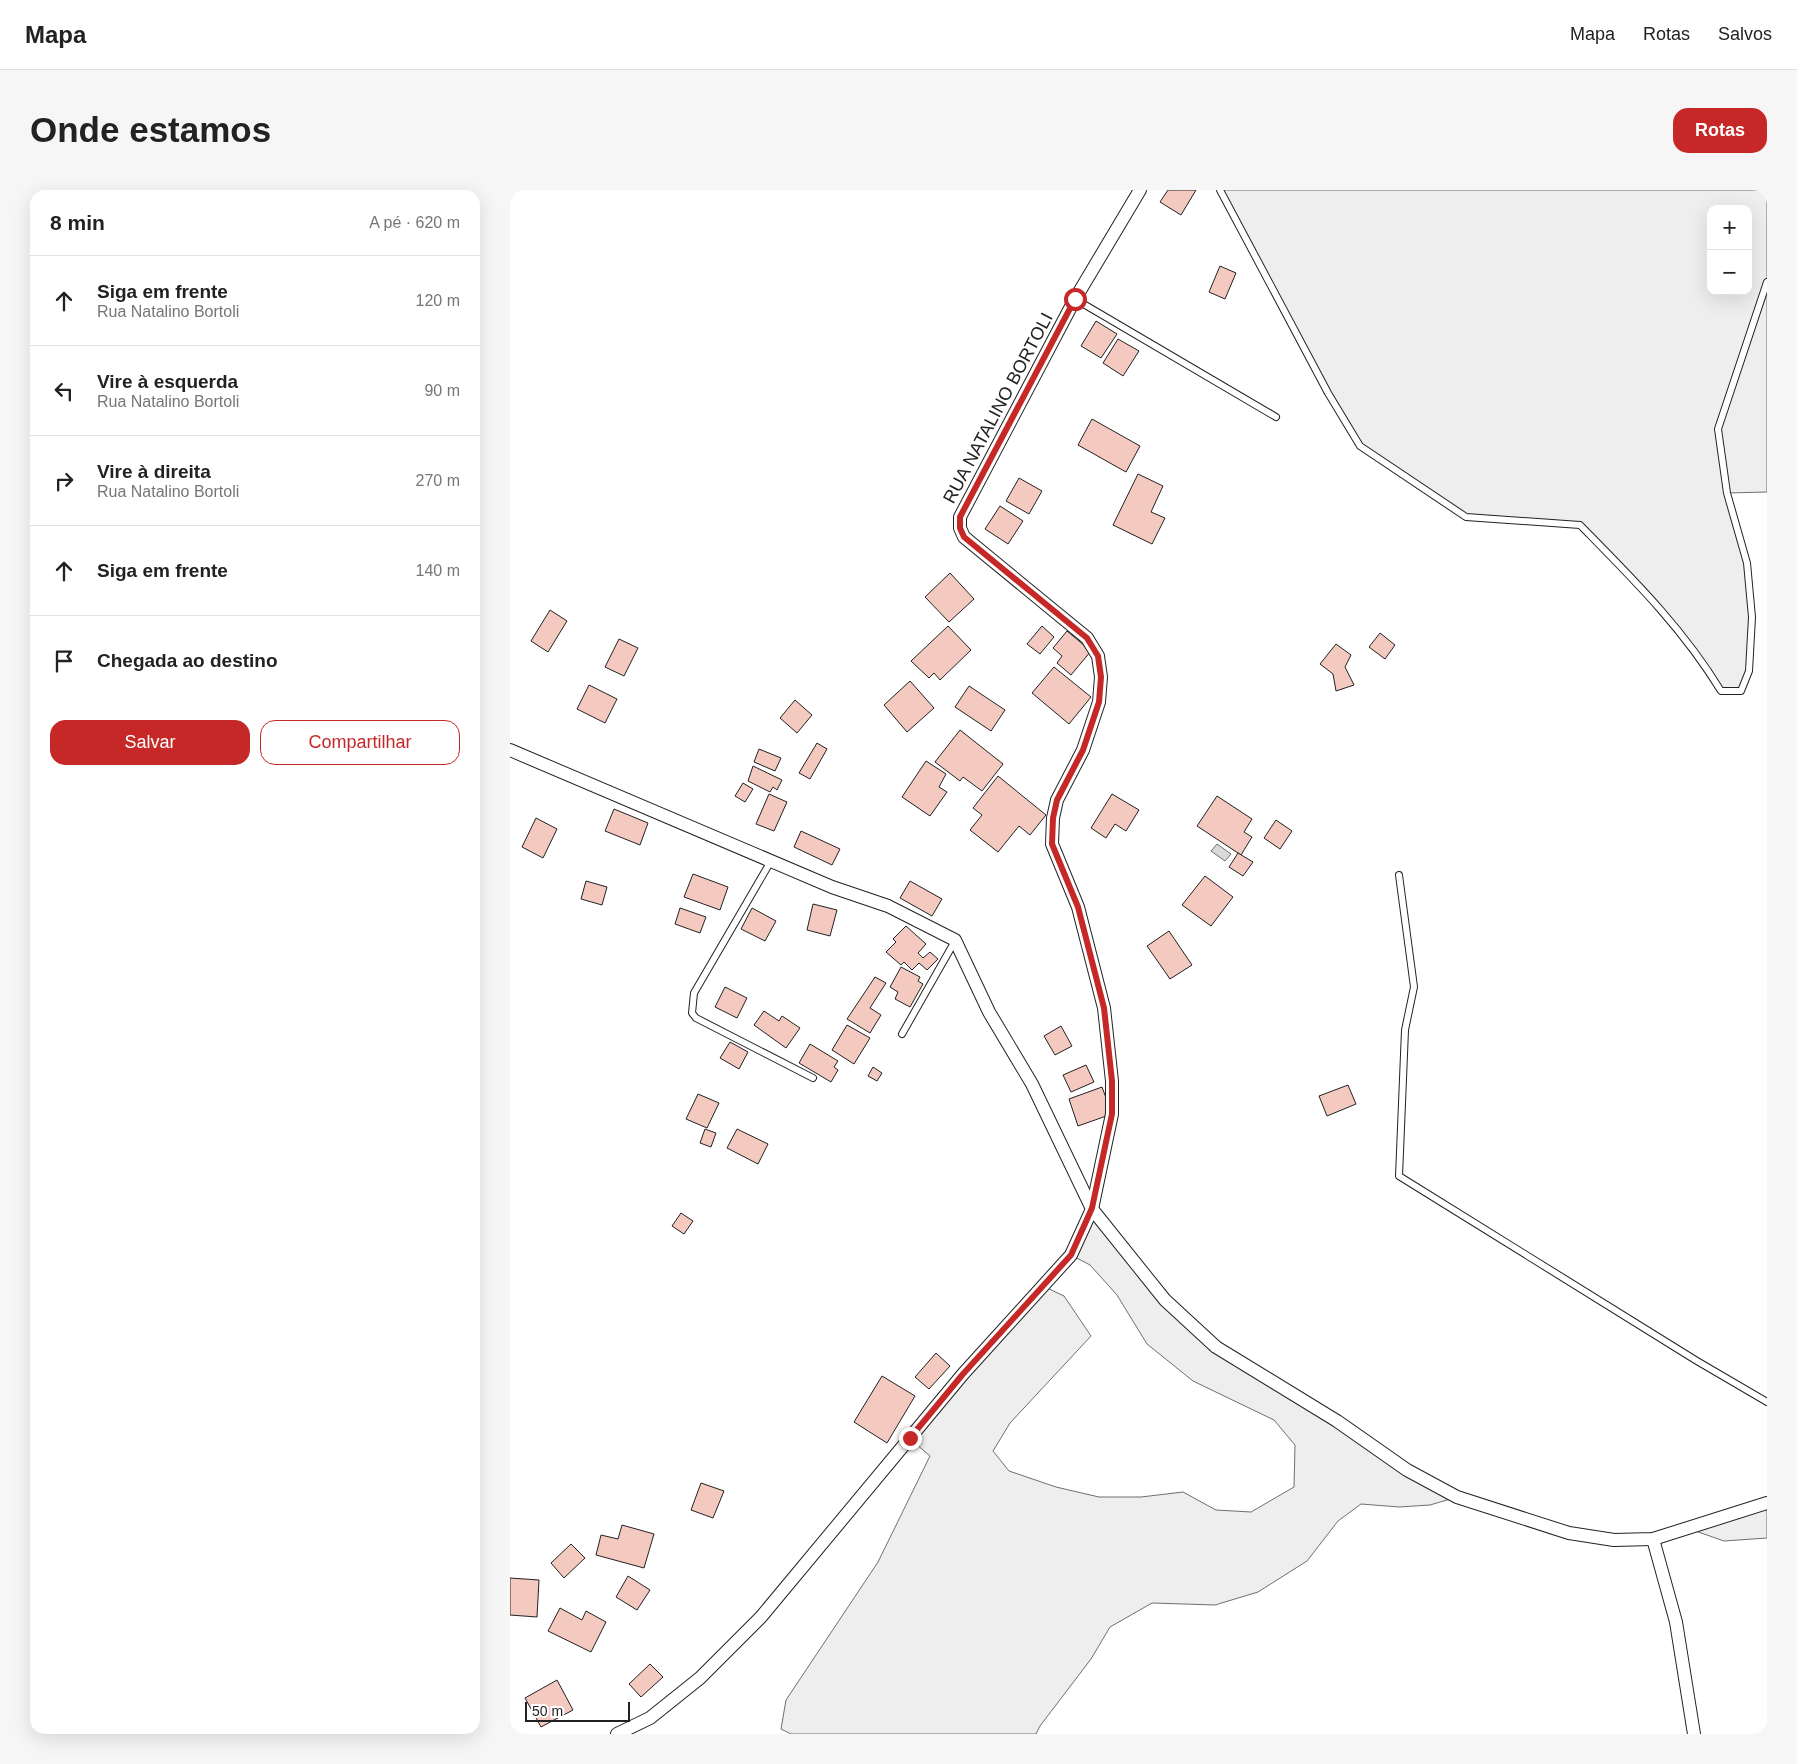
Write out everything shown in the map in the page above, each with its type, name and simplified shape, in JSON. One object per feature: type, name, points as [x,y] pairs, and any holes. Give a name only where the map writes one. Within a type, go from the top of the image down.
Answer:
[{"type":"street","name":"RUA NATALINO BORTOLI","points":[[618,1734],[650,1718],[700,1678],[761,1617],[963,1374],[1071,1255],[1092,1208],[1112,1114],[1112,1081],[1104,1008],[1078,907],[1052,844],[1052,826],[1057,800],[1083,750],[1099,702],[1101,677],[1098,656],[1087,638],[964,537],[960,528],[960,517],[1075,299],[1140,190]]},
{"type":"street","points":[[510,750],[832,887],[888,906],[955,940],[989,1012],[1032,1084],[1092,1208],[1165,1300],[1216,1347],[1337,1422],[1407,1470],[1457,1497],[1569,1532],[1614,1540],[1653,1539],[1767,1503]]},
{"type":"street","points":[[1653,1539],[1676,1622],[1694,1734]]},
{"type":"lane","points":[[1220,190],[1328,393],[1360,446],[1466,517],[1580,525],[1659,606],[1705,665],[1721,691],[1741,691],[1749,671],[1752,616],[1747,563],[1727,493],[1718,429],[1767,282]]},
{"type":"lane","points":[[1075,299],[1276,417]]},
{"type":"lane","points":[[771,861],[694,993],[692,1013],[696,1018],[813,1078]]},
{"type":"lane","points":[[1399,875],[1414,987],[1404,1030],[1399,1176],[1696,1361],[1767,1402]]},
{"type":"lane","points":[[902,1034],[955,940]]},
{"type":"shaded area","points":[[1220,190],[1767,190],[1767,492],[1727,493],[1746,566],[1752,617],[1749,667],[1741,691],[1721,691],[1659,606],[1580,525],[1466,517],[1360,446]]},
{"type":"shaded area","points":[[1217,844],[1231,854],[1225,861],[1211,851]]},
{"type":"shaded area","points":[[1092,1209],[1165,1300],[1216,1347],[1457,1497],[1430,1505],[1399,1507],[1361,1504],[1338,1521],[1307,1561],[1258,1592],[1215,1605],[1152,1603],[1110,1627],[1091,1659],[1040,1726],[1036,1734],[791,1734],[781,1729],[786,1700],[878,1562],[930,1456],[909,1438],[1043,1286],[1064,1296],[1091,1336],[1010,1423],[993,1451],[1009,1471],[1056,1487],[1099,1497],[1141,1497],[1183,1492],[1216,1510],[1251,1512],[1294,1487],[1295,1445],[1274,1420],[1193,1381],[1147,1344],[1117,1295],[1090,1265],[1071,1255]]},
{"type":"shaded area","points":[[1767,1503],[1767,1538],[1724,1541],[1687,1528]]},
{"type":"building","points":[[1168,190],[1196,190],[1181,215],[1160,202]]},
{"type":"building","points":[[1220,266],[1236,273],[1225,299],[1209,292]]},
{"type":"building","points":[[1096,321],[1117,334],[1101,358],[1081,346]]},
{"type":"building","points":[[1118,339],[1139,351],[1123,376],[1103,363]]},
{"type":"building","points":[[1092,419],[1140,446],[1126,472],[1078,445]]},
{"type":"building","points":[[1138,474],[1163,486],[1151,512],[1165,518],[1152,544],[1113,525]]},
{"type":"building","points":[[1019,478],[1042,491],[1029,514],[1006,501]]},
{"type":"building","points":[[1000,506],[1023,521],[1008,544],[985,529]]},
{"type":"building","points":[[950,573],[974,599],[949,622],[925,597]]},
{"type":"building","points":[[550,610],[567,621],[548,652],[531,641]]},
{"type":"building","points":[[948,626],[971,650],[940,680],[934,673],[929,678],[911,661]]},
{"type":"building","points":[[1042,626],[1054,637],[1040,654],[1027,644]]},
{"type":"building","points":[[1067,631],[1091,651],[1071,675],[1057,663],[1062,656],[1053,648]]},
{"type":"building","points":[[1380,633],[1395,645],[1385,659],[1369,647]]},
{"type":"building","points":[[619,639],[638,648],[624,676],[605,667]]},
{"type":"building","points":[[1336,644],[1351,655],[1345,667],[1354,685],[1336,691],[1333,674],[1320,664]]},
{"type":"building","points":[[1054,667],[1091,697],[1069,724],[1032,693]]},
{"type":"building","points":[[910,681],[934,708],[907,732],[884,705]]},
{"type":"building","points":[[589,685],[617,699],[605,723],[577,709]]},
{"type":"building","points":[[969,686],[1005,710],[991,731],[955,707]]},
{"type":"building","points":[[795,700],[812,715],[797,733],[780,718]]},
{"type":"building","points":[[960,730],[1003,764],[982,791],[963,777],[960,781],[935,762]]},
{"type":"building","points":[[817,743],[827,749],[810,779],[799,773]]},
{"type":"building","points":[[759,749],[781,758],[775,771],[754,762]]},
{"type":"building","points":[[926,761],[946,774],[939,787],[947,792],[930,816],[902,797]]},
{"type":"building","points":[[753,766],[782,780],[777,790],[773,787],[770,792],[748,781]]},
{"type":"building","points":[[998,776],[1046,815],[1030,835],[1019,826],[998,852],[970,830],[982,815],[973,808]]},
{"type":"building","points":[[743,783],[753,789],[745,802],[735,796]]},
{"type":"building","points":[[769,794],[787,802],[774,831],[756,824]]},
{"type":"building","points":[[1112,794],[1139,810],[1126,831],[1115,824],[1106,838],[1091,828]]},
{"type":"building","points":[[1217,796],[1252,819],[1244,832],[1252,837],[1241,855],[1197,826]]},
{"type":"building","points":[[614,809],[648,823],[640,845],[605,831]]},
{"type":"building","points":[[536,818],[557,829],[543,858],[522,847]]},
{"type":"building","points":[[1276,820],[1292,831],[1280,849],[1264,838]]},
{"type":"building","points":[[801,831],[840,849],[832,865],[794,847]]},
{"type":"building","points":[[1238,853],[1253,862],[1243,876],[1229,867]]},
{"type":"building","points":[[693,874],[728,887],[720,910],[684,897]]},
{"type":"building","points":[[1205,876],[1233,897],[1211,926],[1182,905]]},
{"type":"building","points":[[586,881],[607,887],[602,905],[581,899]]},
{"type":"building","points":[[910,881],[942,899],[932,916],[900,898]]},
{"type":"building","points":[[813,904],[837,910],[830,936],[807,930]]},
{"type":"building","points":[[680,908],[706,917],[700,933],[675,924]]},
{"type":"building","points":[[752,908],[776,921],[765,941],[741,929]]},
{"type":"building","points":[[906,926],[926,944],[918,953],[923,958],[930,952],[938,959],[927,970],[919,963],[912,970],[904,962],[901,965],[886,952],[896,942],[893,939]]},
{"type":"building","points":[[1169,931],[1192,965],[1170,979],[1147,946]]},
{"type":"building","points":[[901,967],[920,977],[918,981],[923,984],[910,1007],[895,999],[898,992],[890,987]]},
{"type":"building","points":[[875,977],[886,983],[870,1008],[881,1015],[870,1033],[847,1019]]},
{"type":"building","points":[[725,987],[747,998],[737,1018],[715,1007]]},
{"type":"building","points":[[764,1011],[779,1021],[782,1016],[800,1028],[786,1048],[754,1025]]},
{"type":"building","points":[[847,1025],[870,1038],[854,1064],[832,1050]]},
{"type":"building","points":[[1061,1026],[1072,1046],[1055,1055],[1044,1036]]},
{"type":"building","points":[[730,1042],[748,1052],[739,1069],[720,1058]]},
{"type":"building","points":[[810,1044],[838,1061],[834,1067],[838,1070],[831,1082],[799,1063]]},
{"type":"building","points":[[1086,1065],[1094,1082],[1071,1092],[1063,1075]]},
{"type":"building","points":[[873,1067],[882,1073],[877,1081],[868,1076]]},
{"type":"building","points":[[1348,1085],[1356,1104],[1327,1116],[1319,1096]]},
{"type":"building","points":[[1102,1087],[1112,1114],[1078,1126],[1069,1099]]},
{"type":"building","points":[[698,1094],[719,1103],[707,1128],[686,1119]]},
{"type":"building","points":[[705,1129],[716,1133],[711,1147],[700,1143]]},
{"type":"building","points":[[737,1129],[768,1144],[758,1164],[727,1148]]},
{"type":"building","points":[[681,1213],[693,1221],[684,1234],[672,1226]]},
{"type":"building","points":[[936,1353],[950,1366],[929,1389],[915,1377]]},
{"type":"building","points":[[882,1376],[915,1396],[887,1443],[854,1422]]},
{"type":"building","points":[[701,1483],[724,1491],[713,1518],[691,1510]]},
{"type":"building","points":[[622,1525],[654,1534],[644,1568],[596,1555],[601,1535],[618,1539]]},
{"type":"building","points":[[571,1544],[585,1558],[564,1578],[551,1563]]},
{"type":"building","points":[[628,1576],[650,1590],[637,1610],[616,1597]]},
{"type":"building","points":[[510,1578],[539,1580],[537,1617],[510,1615]]},
{"type":"building","points":[[560,1608],[582,1620],[586,1611],[606,1622],[591,1652],[548,1631]]},
{"type":"building","points":[[650,1664],[663,1677],[641,1697],[629,1684]]},
{"type":"building","points":[[557,1680],[573,1710],[541,1727],[525,1698]]},
{"type":"route","points":[[910,1438],[963,1374],[1071,1255],[1092,1208],[1112,1114],[1112,1081],[1104,1008],[1078,907],[1052,844],[1053,818],[1057,800],[1083,750],[1099,702],[1101,677],[1098,656],[1087,638],[964,537],[960,528],[960,517],[1075,299]]}]
